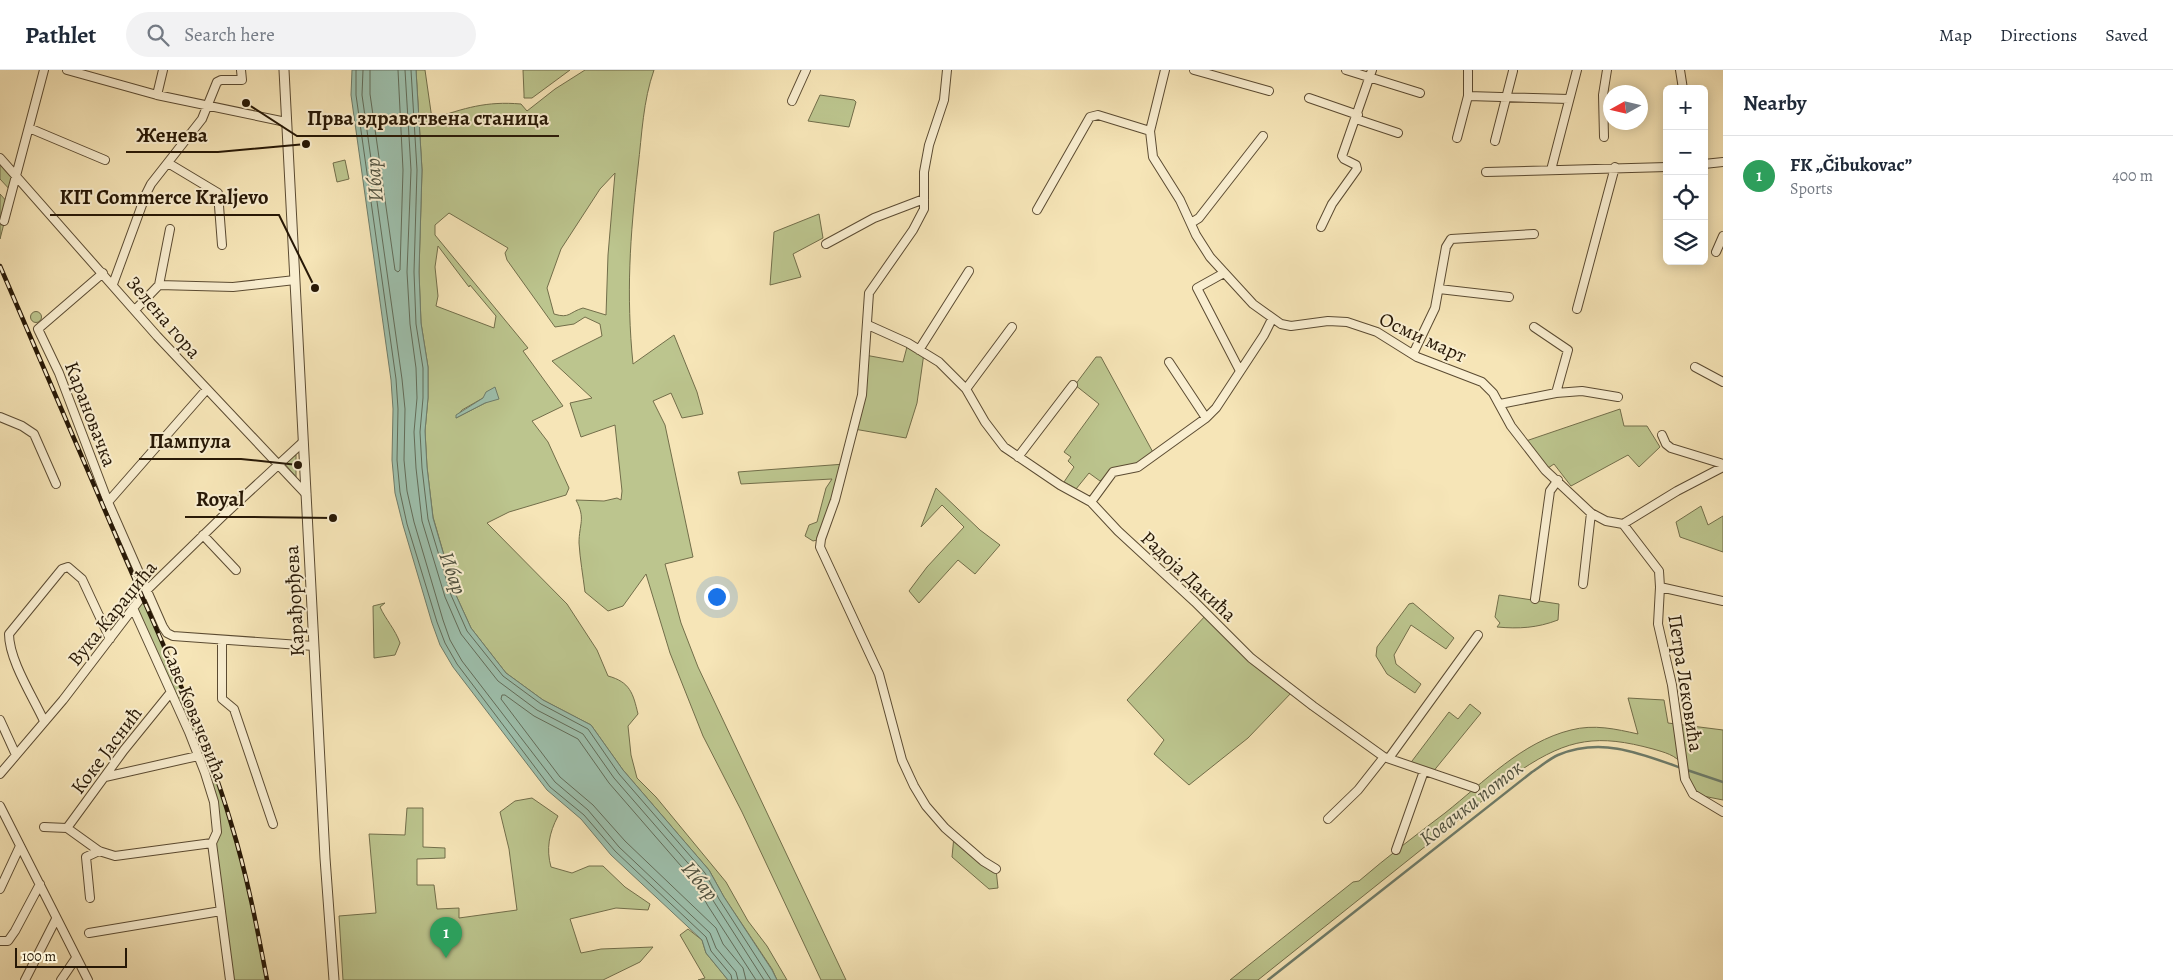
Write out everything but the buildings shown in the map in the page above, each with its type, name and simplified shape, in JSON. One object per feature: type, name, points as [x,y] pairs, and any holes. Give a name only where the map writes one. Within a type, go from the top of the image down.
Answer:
[{"type":"street","points":[[4,221],[44,70]]},
{"type":"street","points":[[67,70],[157,95],[286,122]]},
{"type":"street","points":[[157,95],[163,70]]},
{"type":"street","points":[[113,284],[146,194],[202,119],[217,82],[221,80],[242,80],[242,70]]},
{"type":"street","name":"Карађорђева","points":[[284,70],[314,646],[334,980]]},
{"type":"street","points":[[792,101],[806,70]]},
{"type":"street","points":[[947,70],[944,100],[929,145],[924,172],[924,209],[913,230],[869,293],[862,395],[835,500],[820,547],[879,674],[902,760],[914,786],[926,806],[945,828],[983,860],[996,868]]},
{"type":"street","name":"Осми март","points":[[1165,70],[1150,131],[1153,157],[1180,200],[1200,242],[1224,273],[1253,304],[1272,319],[1291,326],[1328,321],[1347,322],[1377,332],[1413,354],[1482,382],[1493,393],[1511,426],[1545,470],[1558,480],[1591,513],[1606,521],[1623,524]]},
{"type":"street","points":[[1194,70],[1269,91]]},
{"type":"street","points":[[1346,70],[1371,74],[1420,93]]},
{"type":"street","points":[[1551,170],[1577,70]]},
{"type":"street","points":[[1604,137],[1603,95],[1607,70]]},
{"type":"street","points":[[1680,70],[1682,85]]},
{"type":"street","points":[[1457,138],[1468,96],[1468,71]]},
{"type":"street","points":[[1495,141],[1513,72]]},
{"type":"street","points":[[1321,227],[1332,204],[1357,169],[1356,165],[1342,156],[1371,74]]},
{"type":"street","points":[[1468,96],[1569,99]]},
{"type":"street","points":[[1310,98],[1398,133]]},
{"type":"street","points":[[1037,210],[1090,117],[1098,115],[1150,131]]},
{"type":"street","points":[[29,128],[105,160]]},
{"type":"street","points":[[1191,224],[1199,218],[1263,136]]},
{"type":"street","name":"Зелена гора","points":[[0,158],[135,310],[306,494]]},
{"type":"street","points":[[1708,164],[1723,162]]},
{"type":"street","points":[[168,163],[218,193],[222,245]]},
{"type":"street","points":[[1577,309],[1615,167]]},
{"type":"street","points":[[1486,172],[1663,167]]},
{"type":"street","points":[[826,244],[874,218],[924,199]]},
{"type":"street","points":[[135,310],[159,286],[170,229]]},
{"type":"street","points":[[1413,354],[1435,308],[1446,247],[1451,239],[1534,234]]},
{"type":"street","points":[[1716,252],[1723,236]]},
{"type":"street","points":[[919,350],[969,271]]},
{"type":"street","name":"Карановачка","points":[[103,273],[38,328],[59,374],[108,502],[167,633],[173,636],[222,640]]},
{"type":"street","points":[[1224,273],[1196,288],[1240,372]]},
{"type":"street","points":[[159,286],[233,287],[295,280]]},
{"type":"street","points":[[1439,289],[1509,298]]},
{"type":"street","points":[[1091,502],[1113,472],[1138,467],[1206,418],[1216,408],[1264,335],[1272,319]]},
{"type":"street","name":"Радоја Дакића","points":[[868,325],[939,362],[966,389],[985,422],[1004,447],[1060,485],[1091,502],[1118,531],[1195,602],[1251,658],[1313,706],[1386,757],[1475,788]]},
{"type":"street","points":[[966,389],[1012,327]]},
{"type":"street","points":[[1534,328],[1568,350],[1556,393]]},
{"type":"street","points":[[1170,362],[1206,418]]},
{"type":"street","points":[[1695,367],[1723,382]]},
{"type":"street","points":[[1018,458],[1073,385]]},
{"type":"street","points":[[108,502],[207,389]]},
{"type":"street","points":[[1500,404],[1556,393],[1582,391],[1618,398]]},
{"type":"street","points":[[0,417],[22,426],[34,434],[56,484]]},
{"type":"street","points":[[1662,435],[1666,444],[1671,448],[1723,465]]},
{"type":"street","name":"Вука Караџића","points":[[0,774],[44,722],[147,590],[303,442]]},
{"type":"street","points":[[1623,524],[1723,465]]},
{"type":"street","points":[[1535,599],[1550,492],[1558,480]]},
{"type":"street","points":[[1583,584],[1591,513]]},
{"type":"street","name":"Петра Лековића","points":[[1623,524],[1657,566],[1660,587],[1658,624],[1672,685],[1685,779],[1693,794],[1723,812]]},
{"type":"street","points":[[203,535],[236,570]]},
{"type":"street","points":[[44,722],[9,644],[9,634],[62,569],[68,567],[82,578],[110,639]]},
{"type":"street","points":[[1660,587],[1723,602]]},
{"type":"street","name":"Саве Ковачевића","points":[[133,608],[198,756],[214,802],[217,832],[212,843],[230,980]]},
{"type":"street","points":[[1328,819],[1358,790],[1386,757],[1478,635]]},
{"type":"street","points":[[274,824],[234,709],[222,699],[222,640],[314,646]]},
{"type":"street","name":"Коке Јаснић","points":[[67,828],[124,750],[171,692]]},
{"type":"street","points":[[0,720],[16,755]]},
{"type":"street","points":[[106,777],[198,756]]},
{"type":"street","points":[[1396,850],[1424,770]]},
{"type":"street","points":[[0,806],[88,980]]},
{"type":"street","points":[[44,828],[67,828],[99,851],[121,856],[163,848],[212,843]]},
{"type":"street","points":[[0,889],[20,846]]},
{"type":"street","points":[[90,898],[86,856],[99,851]]},
{"type":"street","points":[[0,941],[8,941],[40,884]]},
{"type":"street","points":[[89,933],[221,911]]},
{"type":"street","points":[[25,980],[56,919]]},
{"type":"street","points":[[61,980],[76,958]]},
{"type":"green space","points":[[416,70],[425,70],[432,119],[465,109],[508,103],[521,104],[527,111],[555,89],[585,70],[654,70],[643,118],[631,241],[629,289],[633,364],[674,335],[697,392],[703,414],[682,418],[671,393],[653,401],[665,425],[693,557],[665,564],[681,623],[698,667],[846,980],[821,980],[742,812],[703,736],[670,653],[646,574],[623,606],[608,611],[585,592],[579,543],[581,512],[576,500],[604,501],[617,498],[621,500],[622,491],[615,425],[581,437],[570,403],[592,398],[552,361],[602,336],[600,324],[585,317],[574,324],[555,327],[507,260],[505,253],[508,248],[449,213],[435,225],[435,235],[528,348],[523,351],[563,406],[532,421],[548,442],[569,488],[566,495],[509,512],[487,523],[567,604],[597,650],[608,676],[615,678],[629,689],[638,714],[628,726],[631,755],[637,778],[656,797],[726,882],[748,921],[767,946],[787,980],[777,980],[772,969],[724,897],[709,870],[623,770],[591,725],[543,700],[506,673],[471,628],[455,593],[433,517],[427,467],[425,431],[428,367],[421,323],[419,272],[422,170]],"holes":[[[615,173],[608,255],[606,315],[583,308],[563,316],[554,314],[547,288],[561,249],[600,189]],[[438,246],[469,287],[470,285],[496,316],[494,328],[436,306],[438,296],[435,267]],[[483,398],[487,402],[456,418],[462,410]]]},
{"type":"green space","points":[[523,70],[570,70],[532,98],[524,98]]},
{"type":"green space","points":[[820,95],[854,100],[856,102],[849,127],[808,121]]},
{"type":"green space","points":[[0,158],[16,176],[12,192],[0,179]]},
{"type":"green space","points":[[345,160],[349,179],[337,182],[333,163]]},
{"type":"green space","points":[[0,194],[9,204],[0,239]]},
{"type":"green space","points":[[819,214],[823,238],[793,254],[801,277],[770,285],[774,232]]},
{"type":"green space","points":[[36,311],[42,317],[36,323],[30,317]]},
{"type":"green space","points":[[908,343],[924,353],[917,403],[906,438],[854,429],[865,355],[903,362]]},
{"type":"green space","points":[[1096,357],[1101,357],[1155,456],[1138,467],[1113,472],[1100,481],[1089,473],[1076,489],[1064,482],[1074,467],[1068,461],[1071,457],[1064,452],[1099,404],[1075,385]]},
{"type":"green space","points":[[1620,409],[1624,426],[1647,426],[1660,447],[1639,467],[1628,455],[1571,486],[1554,464],[1545,470],[1523,442]]},
{"type":"green space","points":[[296,455],[296,477],[285,464],[288,459]]},
{"type":"green space","points":[[845,464],[821,539],[813,541],[805,536],[809,525],[817,522],[826,488],[832,479],[741,484],[738,472]]},
{"type":"green space","points":[[936,488],[980,530],[1000,545],[975,574],[958,560],[919,603],[909,591],[927,567],[964,527],[942,505],[921,527]]},
{"type":"green space","points":[[1701,506],[1708,525],[1723,516],[1723,552],[1680,537],[1676,522]]},
{"type":"green space","points":[[1499,595],[1559,604],[1558,620],[1528,627],[1497,627],[1500,623],[1495,617]]},
{"type":"green space","points":[[142,597],[199,735],[230,820],[247,879],[267,980],[230,980],[212,843],[217,832],[205,773],[133,608]]},
{"type":"green space","points":[[385,603],[380,607],[400,643],[395,655],[374,658],[373,606]]},
{"type":"green space","points":[[1413,603],[1454,638],[1446,649],[1411,625],[1394,655],[1396,664],[1421,684],[1415,693],[1387,674],[1376,656],[1377,647],[1409,604]]},
{"type":"green space","points":[[1207,614],[1293,691],[1248,738],[1189,785],[1154,754],[1164,740],[1127,700]]},
{"type":"green space","points":[[1628,698],[1664,700],[1668,723],[1723,730],[1723,800],[1693,794],[1680,762],[1673,756],[1665,753],[1616,741],[1584,742],[1569,745],[1538,759],[1521,770],[1258,980],[1230,980],[1353,882],[1359,881],[1520,753],[1553,736],[1580,728],[1605,728],[1638,734]]},
{"type":"green space","points":[[1470,704],[1481,713],[1432,773],[1409,765],[1449,712],[1458,719]]},
{"type":"green space","points":[[532,798],[558,816],[549,841],[551,867],[572,873],[589,866],[603,866],[625,887],[650,904],[648,910],[616,908],[570,919],[581,953],[601,949],[653,947],[640,962],[603,980],[343,980],[339,916],[376,913],[369,834],[405,835],[407,808],[423,808],[423,847],[445,848],[445,858],[417,859],[417,885],[434,885],[437,909],[459,908],[459,918],[517,910],[509,849],[500,812],[515,801]]},
{"type":"green space","points":[[954,836],[996,869],[998,888],[989,889],[952,857]]},
{"type":"green space","points":[[688,929],[702,940],[706,953],[728,980],[698,980],[705,978],[680,935]]},
{"type":"water","name":"Ибар","points":[[352,70],[416,70],[422,170],[419,272],[421,323],[428,367],[425,431],[427,467],[433,518],[455,593],[471,628],[506,673],[543,700],[591,725],[623,770],[709,870],[777,980],[728,980],[706,953],[702,940],[611,855],[581,819],[547,790],[453,667],[440,645],[395,493],[392,460],[393,409],[391,380],[351,95]]},
{"type":"water","points":[[495,387],[499,399],[485,403],[456,418],[456,415],[483,398],[486,392]]},
{"type":"waterway","name":"Ковачки поток","points":[[1268,980],[1532,772],[1558,755],[1590,747],[1605,747],[1651,757],[1681,768]]},
{"type":"waterway","name":"Ковачки поток","points":[[1687,770],[1723,782]]},
{"type":"railway","points":[[0,266],[182,687],[208,755],[242,862],[267,980]]},
{"type":"place","name":"Прва здравствена станица","points":[[246,103]]},
{"type":"place","name":"Женева","points":[[306,144]]},
{"type":"place","name":"KIT Commerce Kraljevo","points":[[315,288]]},
{"type":"place","name":"Пампула","points":[[298,465]]},
{"type":"place","name":"Royal","points":[[333,518]]},
{"type":"place","name":"FK „Čibukovac”","points":[[446,958]]}]
